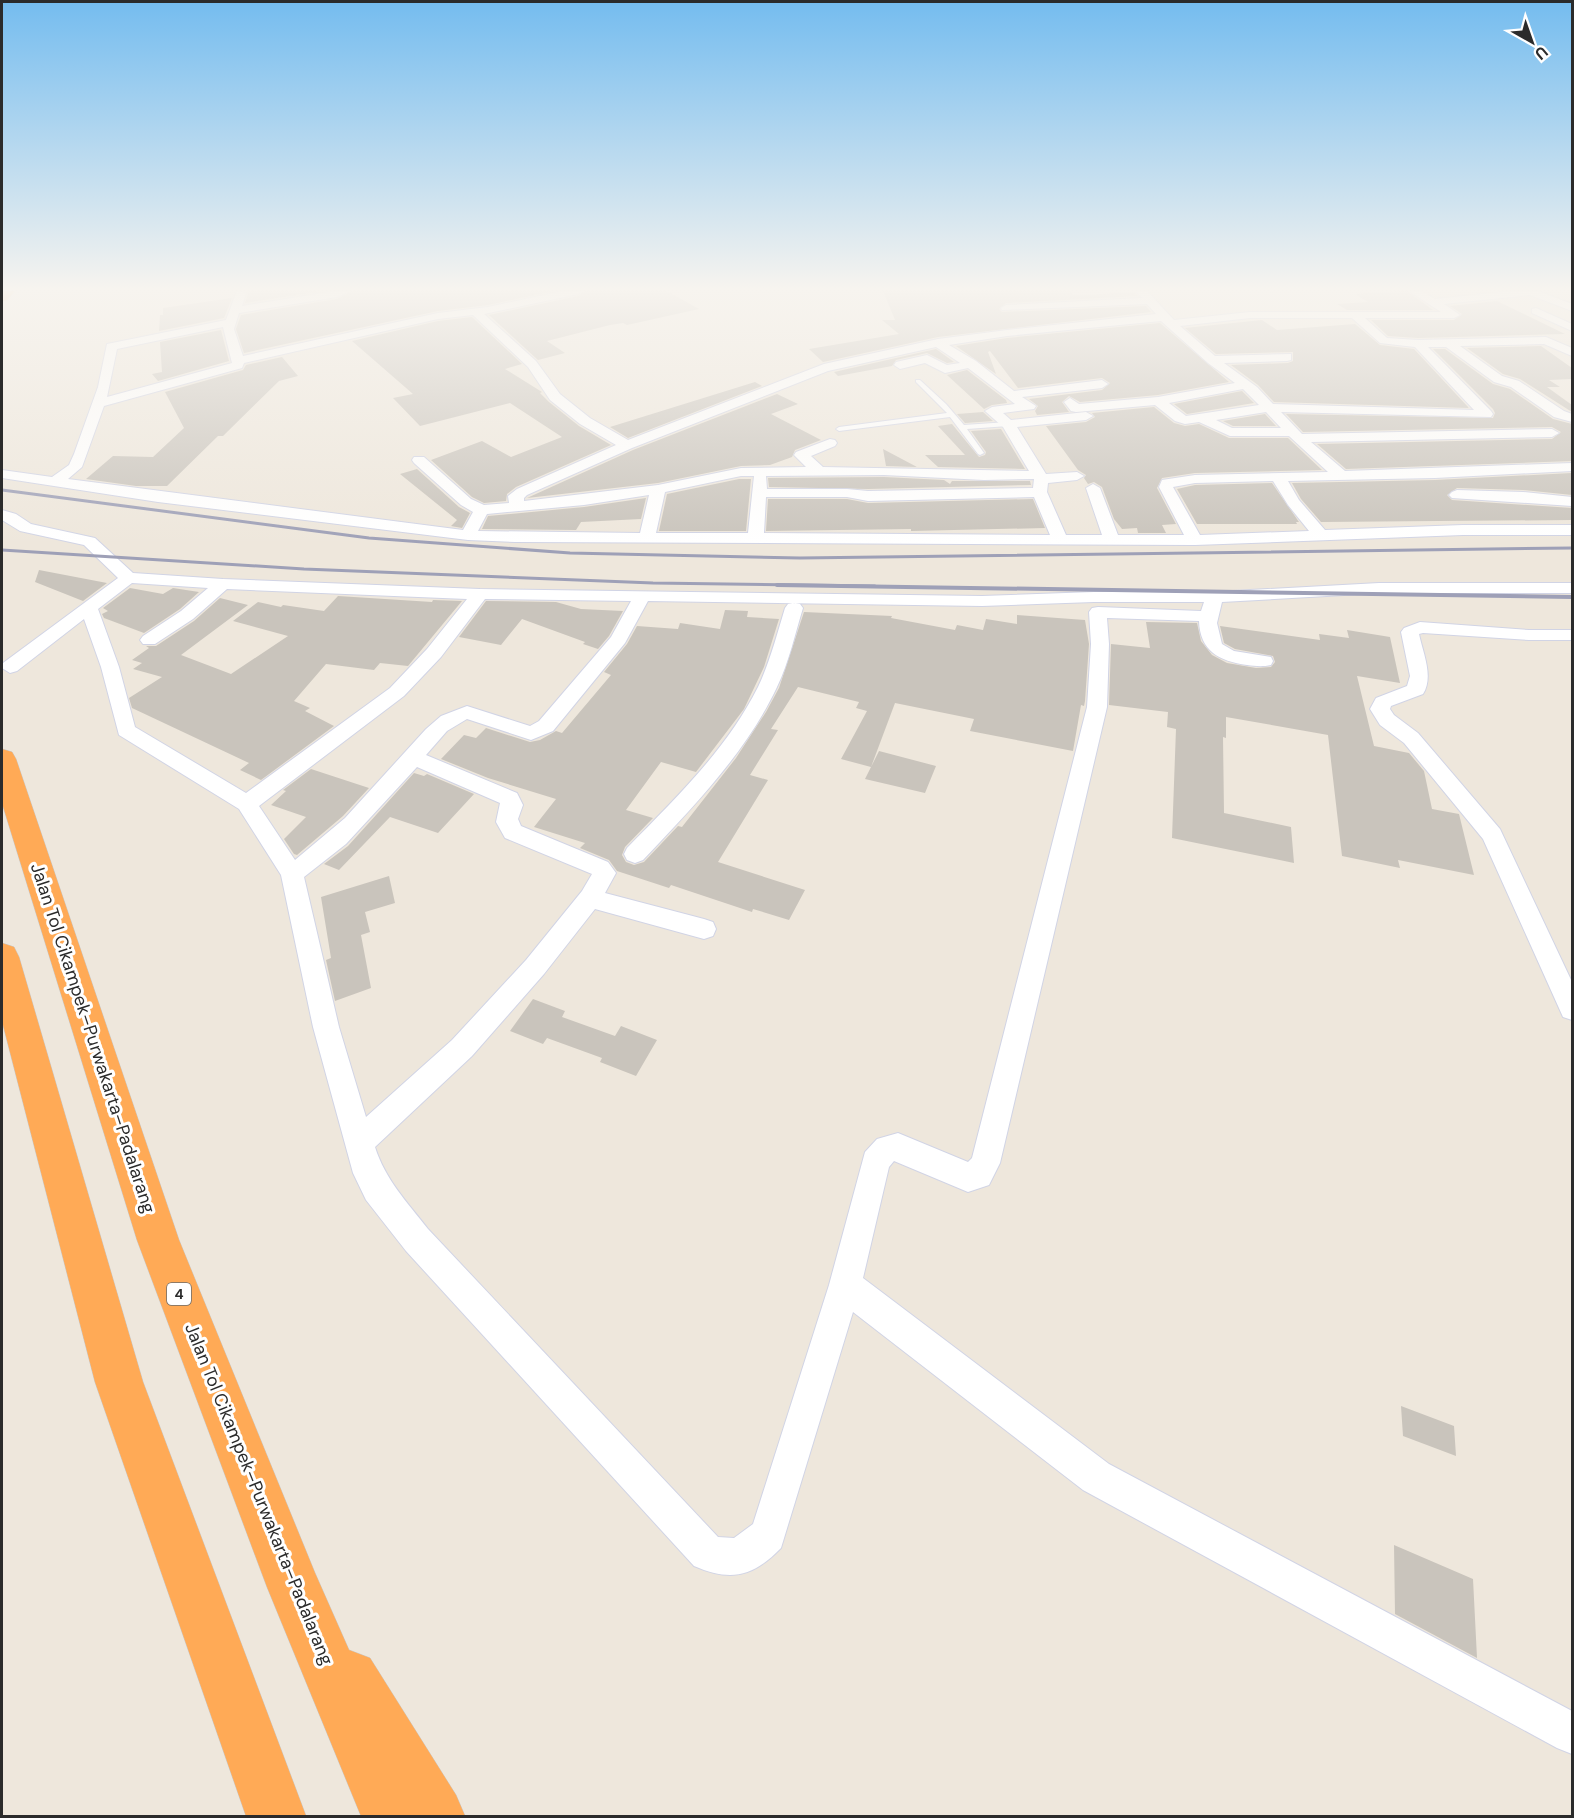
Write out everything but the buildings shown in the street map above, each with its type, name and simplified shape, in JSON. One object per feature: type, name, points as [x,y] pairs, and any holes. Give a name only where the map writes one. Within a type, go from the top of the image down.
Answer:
[{"type":"highway","name":"Jalan Tol Cikampek–Purwakarta–Padalarang","points":[[2,759],[158,1240],[294,1587],[391,1816]]},
{"type":"highway","points":[[2,957],[119,1382],[276,1816]]},
{"type":"highway","points":[[294,1587],[435,1816]]},
{"type":"street","points":[[56,481],[75,466],[107,376]]},
{"type":"street","points":[[99,403],[198,376]]},
{"type":"street","points":[[540,376],[555,397],[585,421],[627,445]]},
{"type":"street","points":[[517,505],[516,496],[522,492],[627,445],[804,376]]},
{"type":"street","points":[[987,376],[1026,406]]},
{"type":"street","points":[[1234,376],[1341,475]]},
{"type":"street","points":[[1449,376],[1486,414],[1500,421],[1517,442],[1545,468]]},
{"type":"street","points":[[1494,376],[1515,384],[1552,409],[1572,418]]},
{"type":"street","points":[[1010,394],[1102,384]]},
{"type":"street","points":[[1060,539],[1023,445],[1008,424],[992,411],[1069,402],[1076,408],[1158,401],[1246,385]]},
{"type":"street","points":[[1158,401],[1180,418],[1202,418],[1268,408],[1371,409],[1486,414]]},
{"type":"street","points":[[1552,409],[1572,409]]},
{"type":"street","points":[[1008,424],[1086,416]]},
{"type":"street","points":[[1202,418],[1230,432],[1295,435],[1517,442],[1552,433]]},
{"type":"street","points":[[819,471],[801,455],[830,443]]},
{"type":"street","points":[[418,460],[466,502],[482,510],[584,500],[658,489],[741,472],[819,471],[1039,482]]},
{"type":"street","points":[[1196,540],[1169,493],[1167,483],[1195,479],[1435,474],[1572,467]]},
{"type":"street","points":[[756,538],[760,472]]},
{"type":"street","points":[[2,474],[158,497],[468,535],[647,539],[1196,540],[1320,534],[1572,530]]},
{"type":"street","points":[[1435,474],[1493,530]]},
{"type":"street","points":[[759,493],[847,493],[868,496],[1039,482],[1077,476]]},
{"type":"street","points":[[1278,477],[1293,502],[1320,534]]},
{"type":"street","points":[[1093,488],[1112,539]]},
{"type":"street","points":[[647,539],[658,489]]},
{"type":"street","points":[[1457,495],[1523,497],[1572,502]]},
{"type":"street","points":[[468,535],[482,510]]},
{"type":"street","points":[[2,515],[11,517],[26,528],[89,542],[128,578],[224,584],[639,599],[794,608],[1098,612],[1207,616]]},
{"type":"street","points":[[10,667],[128,578]]},
{"type":"street","points":[[149,640],[187,615],[224,584]]},
{"type":"street","points":[[639,599],[810,597],[982,601],[1094,597],[1215,597],[1378,588],[1572,588]]},
{"type":"street","points":[[247,804],[397,692],[434,653],[480,594]]},
{"type":"street","points":[[1215,597],[1207,616],[1210,642],[1217,650],[1228,656],[1264,661]]},
{"type":"street","points":[[292,874],[330,847],[436,729],[457,715],[467,712],[522,732],[531,733],[546,726],[619,639],[639,599]]},
{"type":"street","points":[[90,607],[110,667],[126,730],[247,804],[292,874],[326,1027],[358,1143],[368,1173],[377,1189],[417,1240],[707,1553],[728,1559],[744,1557],[768,1535],[845,1286],[875,1162],[881,1152],[888,1147],[898,1147],[968,1177],[978,1175],[985,1163],[1098,707],[1100,668],[1098,612]]},
{"type":"street","points":[[635,854],[696,789],[753,714],[768,686],[794,608]]},
{"type":"street","points":[[1572,635],[1529,635],[1420,627],[1410,632],[1419,676],[1416,690],[1383,702],[1380,709],[1388,720],[1411,738],[1492,835],[1572,1009]]},
{"type":"street","points":[[358,1143],[462,1048],[535,967],[590,898],[603,877],[602,870],[513,832],[506,822],[506,816],[512,805],[509,798],[413,757]]},
{"type":"street","points":[[590,898],[704,929]]},
{"type":"street","points":[[845,1286],[1096,1477],[1572,1733]]},
{"type":"lane","points":[[918,381],[936,396],[980,453]]},
{"type":"lane","points":[[839,429],[951,416]]},
{"type":"lane","points":[[961,427],[1008,424]]},
{"type":"railway","points":[[2,490],[369,538],[570,553],[800,558],[1572,548]]},
{"type":"railway","points":[[2,550],[304,569],[653,583],[875,586]]},
{"type":"railway","points":[[777,585],[1572,597]]}]
